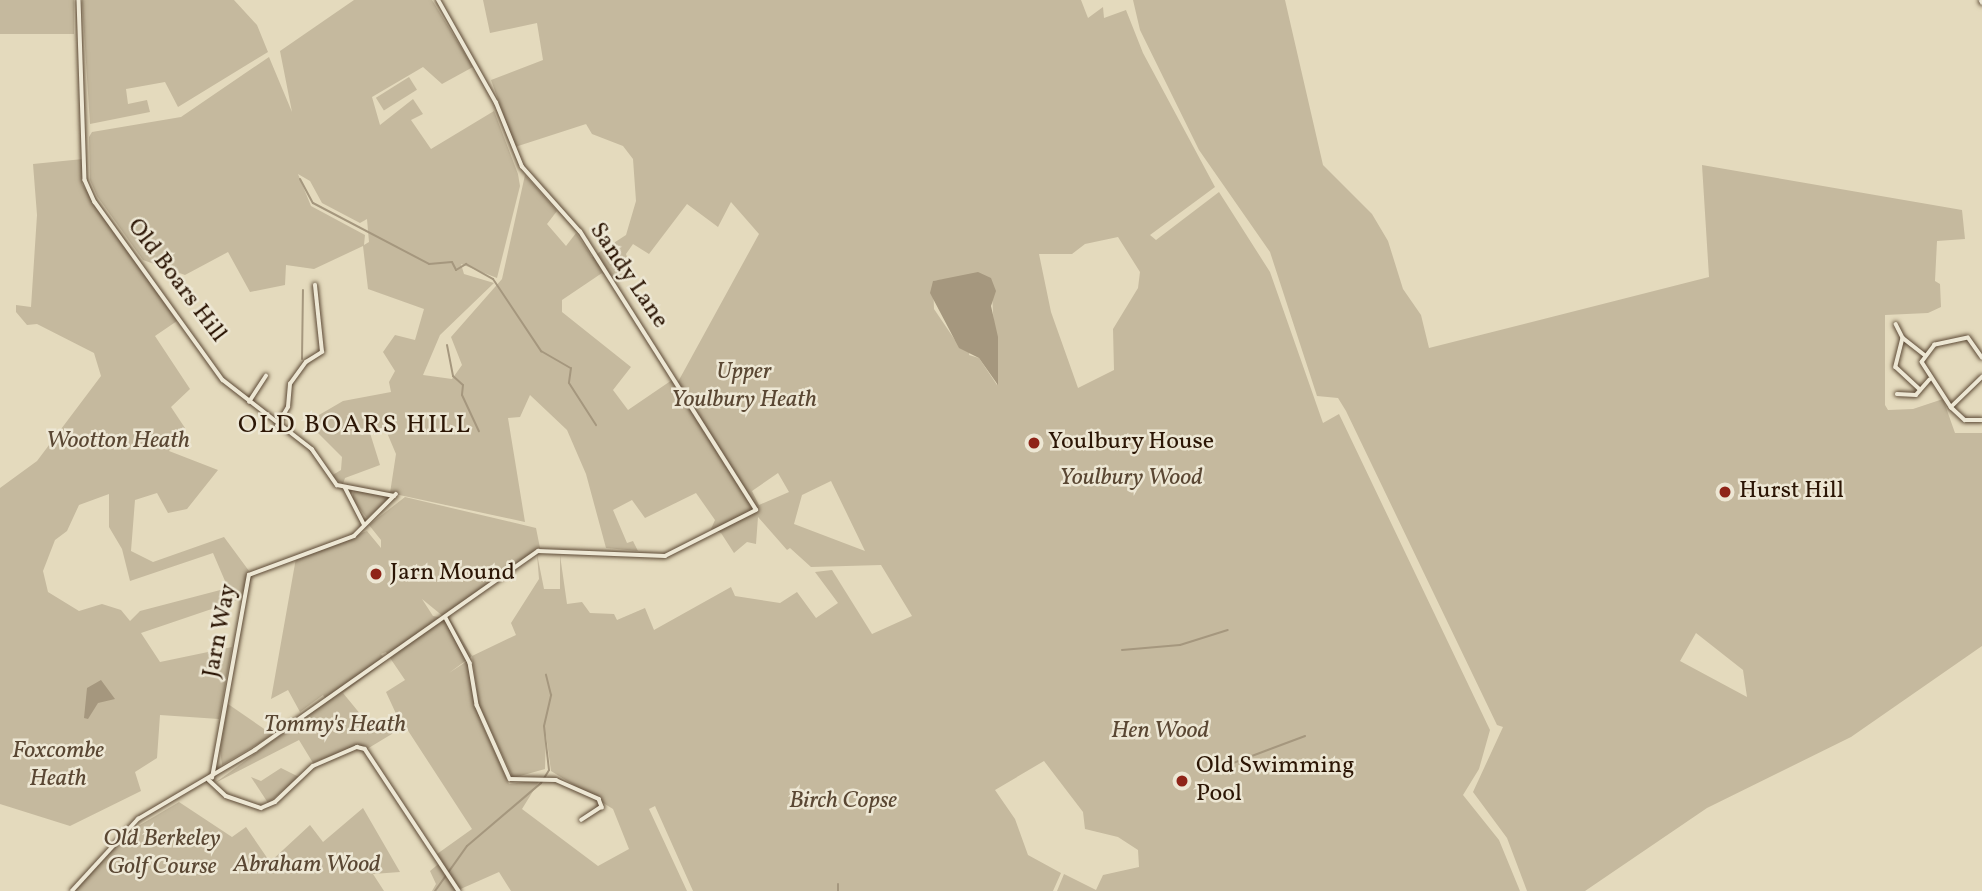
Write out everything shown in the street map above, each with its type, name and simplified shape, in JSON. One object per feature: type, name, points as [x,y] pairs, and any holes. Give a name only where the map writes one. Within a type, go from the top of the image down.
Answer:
[{"type":"street","name":"Old Boars Hill","points":[[79,0],[88,188],[195,344],[213,359],[223,380],[277,426],[312,449],[327,474],[345,487],[364,524]]},
{"type":"street","name":"Sandy Lane","points":[[438,0],[496,103],[527,175],[580,232],[756,510],[665,556],[538,551],[446,618]]},
{"type":"street","points":[[277,426],[288,407],[290,384],[306,362],[321,355],[315,285]]},
{"type":"street","points":[[1896,324],[1903,338],[1925,355]]},
{"type":"street","points":[[1903,338],[1896,368],[1920,390]]},
{"type":"street","points":[[1982,358],[1968,338],[1940,343],[1925,355],[1923,368],[1929,380],[1965,420],[1982,420]]},
{"type":"street","points":[[249,402],[266,376]]},
{"type":"street","points":[[1951,407],[1982,377]]},
{"type":"street","points":[[1897,394],[1916,395],[1929,380]]},
{"type":"street","points":[[345,487],[395,495],[364,524]]},
{"type":"street","name":"Jarn Way","points":[[210,779],[249,575],[354,536],[364,524]]},
{"type":"street","points":[[72,891],[124,829],[210,779],[446,618],[470,663],[477,705],[510,779],[556,780],[599,799],[602,807],[582,820]]},
{"type":"street","points":[[210,779],[226,796],[261,808],[275,802],[313,766],[357,747],[365,750],[459,891]]},
{"type":"green space","points":[[0,0],[74,0],[74,34],[0,34]]},
{"type":"green space","points":[[82,0],[234,0],[257,25],[268,52],[178,107],[165,82],[126,89],[128,104],[147,100],[150,112],[90,124]]},
{"type":"green space","points":[[354,0],[432,0],[473,67],[442,84],[423,67],[372,97],[380,125],[413,99],[423,114],[411,120],[431,149],[494,111],[518,174],[520,186],[497,278],[461,264],[464,274],[494,283],[440,335],[423,375],[452,379],[462,365],[451,337],[502,279],[525,175],[557,211],[547,224],[566,246],[576,233],[592,257],[626,235],[636,201],[633,159],[623,146],[592,134],[586,124],[515,147],[491,80],[543,60],[537,23],[490,33],[483,0],[1081,0],[1088,18],[1103,7],[1104,18],[1126,10],[1143,53],[1215,187],[1150,235],[1156,240],[1219,192],[1270,272],[1323,423],[1339,414],[1490,730],[1479,769],[1463,795],[1499,840],[1520,891],[1057,891],[1064,874],[1096,890],[1103,875],[1139,867],[1138,850],[1118,837],[1085,829],[1083,812],[1044,761],[995,790],[1015,819],[1028,855],[1061,873],[1053,891],[693,891],[655,806],[649,809],[687,891],[511,891],[499,872],[456,891],[432,891],[436,884],[430,871],[442,861],[437,854],[472,829],[405,726],[367,749],[355,746],[313,763],[299,740],[215,783],[327,701],[323,695],[300,712],[288,690],[271,699],[296,558],[367,531],[381,548],[381,540],[369,525],[405,497],[536,528],[540,548],[444,617],[422,599],[433,616],[450,619],[472,656],[516,635],[511,623],[539,579],[537,554],[544,589],[560,589],[560,555],[567,604],[582,602],[590,613],[614,614],[617,620],[645,608],[654,630],[731,587],[735,596],[780,603],[797,592],[816,618],[838,603],[815,572],[832,570],[872,634],[912,616],[881,565],[811,567],[790,548],[787,550],[758,517],[756,544],[747,542],[734,553],[721,533],[711,529],[715,520],[696,493],[645,518],[632,500],[613,510],[627,543],[633,541],[638,551],[606,548],[586,474],[567,430],[530,395],[520,417],[508,418],[525,522],[390,493],[396,454],[385,428],[370,433],[380,465],[345,478],[343,484],[331,476],[341,470],[342,457],[307,422],[343,401],[391,392],[389,382],[395,371],[383,352],[395,335],[415,340],[424,309],[368,289],[363,246],[314,269],[286,265],[285,285],[250,292],[228,252],[185,275],[143,260],[97,196],[90,180],[89,137],[92,132],[181,117],[269,57],[292,112],[280,51]],"holes":[[[298,174],[310,181],[322,203],[360,223],[367,219],[369,242],[364,245],[365,235],[311,206]],[[731,202],[759,234],[676,385],[672,380],[628,410],[613,390],[631,367],[562,312],[562,300],[602,273],[616,282],[631,269],[626,254],[633,244],[649,254],[687,204],[718,227]],[[1118,237],[1140,272],[1138,288],[1113,329],[1114,370],[1078,388],[1051,312],[1039,254],[1072,254],[1085,244]],[[974,275],[992,294],[997,385],[979,358],[969,355],[973,333],[968,321],[962,321],[955,340],[934,309],[933,281]],[[778,473],[789,492],[759,505],[752,491]],[[831,481],[865,551],[794,524],[802,495]],[[386,652],[405,680],[386,692],[398,718],[375,732],[343,693],[386,661],[381,654]],[[472,656],[479,705],[513,778],[545,769],[546,735],[551,771],[613,809],[629,849],[598,866],[522,809],[540,780],[509,784],[481,722],[467,661],[449,673]]]},
{"type":"green space","points":[[1133,0],[1285,0],[1323,165],[1372,214],[1388,241],[1403,289],[1421,315],[1429,348],[1709,277],[1702,165],[1962,210],[1965,239],[1937,241],[1935,281],[1940,284],[1941,307],[1928,313],[1885,315],[1885,405],[1888,410],[1913,409],[1943,399],[1955,433],[1982,433],[1982,646],[1851,737],[1707,808],[1585,891],[1527,891],[1507,838],[1473,792],[1503,727],[1497,725],[1346,411],[1338,398],[1317,396],[1270,252],[1199,150],[1140,30]],"holes":[[[1696,633],[1743,670],[1747,697],[1680,661]]]},
{"type":"green space","points":[[409,77],[417,90],[384,110],[376,98]]},
{"type":"green space","points":[[83,159],[82,184],[177,321],[155,336],[190,389],[171,407],[185,428],[169,451],[218,470],[187,509],[168,513],[157,493],[135,500],[131,551],[153,562],[224,537],[252,575],[247,597],[141,633],[160,662],[232,647],[219,719],[160,715],[157,758],[135,772],[141,791],[70,826],[0,804],[0,488],[37,461],[101,376],[94,353],[37,324],[27,325],[16,312],[16,305],[31,307],[37,215],[33,164]],"holes":[[[109,494],[109,527],[122,549],[130,581],[213,553],[228,588],[140,611],[130,621],[121,610],[102,604],[79,611],[48,592],[43,571],[55,540],[67,531],[79,505]]]},
{"type":"green space","points":[[354,490],[388,497],[389,500],[367,518],[352,499]]},
{"type":"green space","points":[[228,704],[273,735],[222,765],[220,750]]},
{"type":"green space","points":[[281,768],[299,777],[268,803],[251,777],[261,781]]},
{"type":"green space","points":[[179,802],[232,837],[246,827],[270,862],[310,825],[323,842],[363,808],[400,872],[373,874],[384,891],[75,891],[123,835]]},
{"type":"shaded area","points":[[978,272],[991,278],[996,291],[991,306],[998,337],[998,385],[979,358],[959,348],[930,293],[933,281]]},
{"type":"shaded area","points":[[101,680],[115,699],[98,703],[88,719],[84,718],[87,688]]},
{"type":"waterway","points":[[300,179],[313,203],[429,264],[452,262],[456,270],[466,264],[493,279],[541,351],[571,368],[569,383],[596,425]]},
{"type":"waterway","points":[[302,359],[303,290]]},
{"type":"waterway","points":[[447,345],[453,376],[463,385],[462,395],[479,431]]},
{"type":"waterway","points":[[1122,650],[1180,645],[1228,630]]},
{"type":"waterway","points":[[435,891],[467,846],[541,783],[549,770],[544,726],[551,695],[546,675]]},
{"type":"waterway","points":[[1204,774],[1305,736]]},
{"type":"waterway","points":[[838,884],[838,891]]},
{"type":"place","name":"Youlbury House","points":[[1034,443]]},
{"type":"place","name":"Hurst Hill","points":[[1725,492]]},
{"type":"place","name":"Jarn Mound","points":[[376,574]]},
{"type":"place","name":"Old Swimming Pool","points":[[1182,781]]},
{"type":"district","name":"OLD BOARS HILL","points":[[355,426]]},
{"type":"park label","name":"Upper Youlbury Heath","points":[[744,387]]},
{"type":"park label","name":"Wootton Heath","points":[[118,442]]},
{"type":"park label","name":"Youlbury Wood","points":[[1131,479]]},
{"type":"park label","name":"Tommy's Heath","points":[[335,726]]},
{"type":"park label","name":"Hen Wood","points":[[1160,732]]},
{"type":"park label","name":"Foxcombe Heath","points":[[58,766]]},
{"type":"park label","name":"Birch Copse","points":[[843,802]]},
{"type":"park label","name":"Old Berkeley Golf Course","points":[[162,854]]},
{"type":"park label","name":"Abraham Wood","points":[[307,866]]}]
